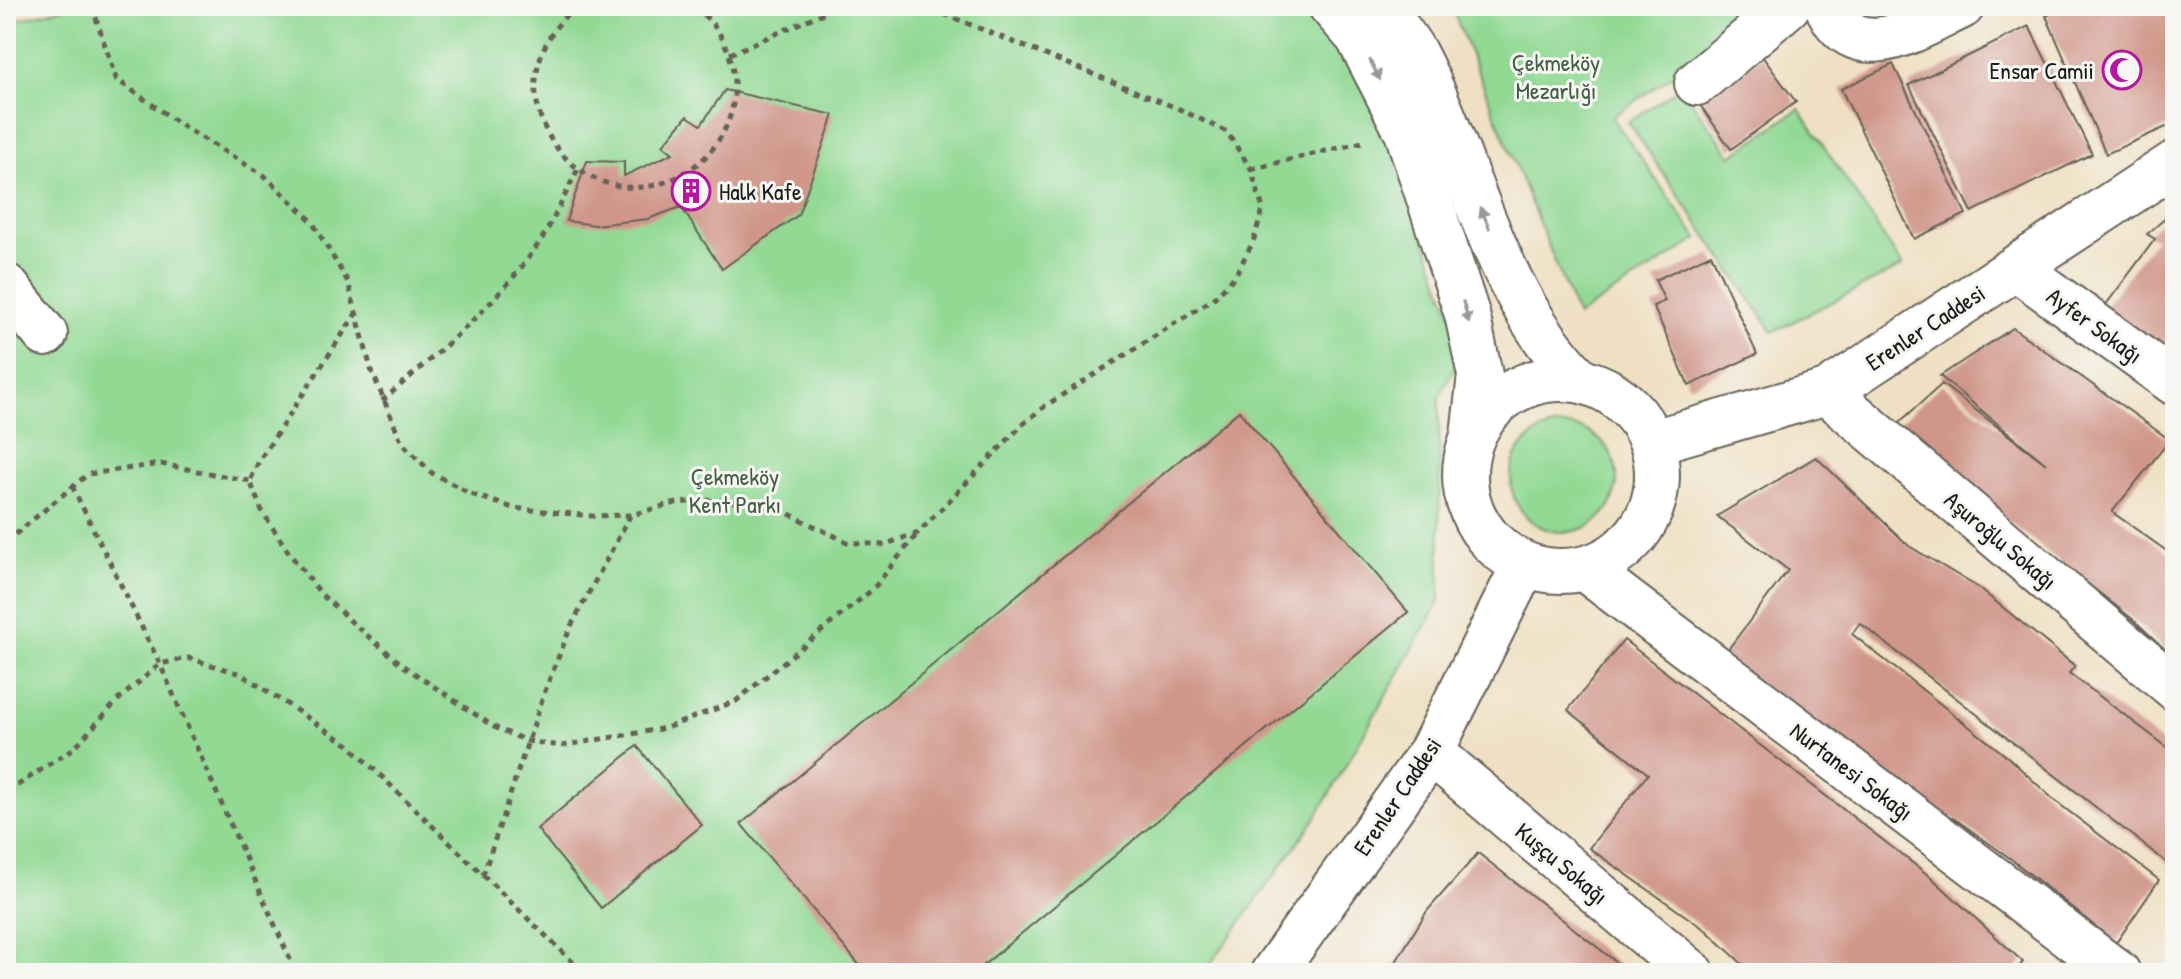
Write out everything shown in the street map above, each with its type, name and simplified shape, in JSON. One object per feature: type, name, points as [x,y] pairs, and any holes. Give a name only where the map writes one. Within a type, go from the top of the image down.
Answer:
[{"type":"street","points":[[1331,6],[1358,37],[1407,132],[1467,314],[1480,375],[1473,435],[1465,465],[1466,496],[1478,525],[1498,548],[1524,565],[1554,571],[1585,569],[1613,557],[1637,536],[1653,507],[1659,475],[1653,442],[1637,413],[1612,392],[1580,380],[1548,379],[1516,389],[1490,409],[1473,435]]},
{"type":"street","points":[[1381,6],[1415,54],[1521,301],[1551,352],[1580,380]]},
{"type":"street","points":[[1697,83],[1788,6]]},
{"type":"street","points":[[1827,6],[1844,30],[1865,39],[1888,41],[1962,6]]},
{"type":"street","name":"Erenler Caddesi","points":[[1653,442],[1827,392],[2175,163]]},
{"type":"street","name":"Ayfer Sokağı","points":[[2016,268],[2175,383]]},
{"type":"street","points":[[6,286],[45,334]]},
{"type":"street","name":"Aşuroğlu Sokağı","points":[[1827,392],[2175,688]]},
{"type":"street","name":"Erenler Caddesi","points":[[1274,973],[1431,752],[1524,565]]},
{"type":"street","name":"Nurtanesi Sokağı","points":[[1585,569],[2118,973]]},
{"type":"street","name":"Kuşçu Sokağı","points":[[1431,752],[1692,973]]},
{"type":"path","points":[[92,6],[116,79],[184,127],[265,176],[291,197],[332,250],[357,312],[382,401],[402,443],[432,473],[471,494],[526,510],[631,515],[671,504],[704,500],[746,502],[779,509],[847,542],[883,545],[918,533]]},
{"type":"path","points":[[576,6],[559,21],[545,43],[536,67],[534,94],[539,119],[551,143],[578,169],[615,185],[641,186],[667,182],[691,170],[710,153],[725,131],[733,106],[735,80],[730,54],[718,31],[692,6]]},
{"type":"path","points":[[730,54],[839,6]]},
{"type":"path","points":[[357,312],[259,461],[250,481],[262,511],[322,595],[405,667],[494,727],[527,741],[561,746],[613,739],[687,722],[736,701],[873,589],[918,533],[1022,425],[1045,406],[1213,299],[1235,276],[1253,242],[1263,209],[1251,169],[1227,132],[1177,108],[924,6]]},
{"type":"path","points":[[1251,169],[1407,132]]},
{"type":"path","points":[[382,401],[472,321],[517,271],[541,239],[578,169]]},
{"type":"path","points":[[6,542],[88,474],[161,464],[250,481]]},
{"type":"path","points":[[72,486],[160,664],[296,973]]},
{"type":"path","points":[[483,875],[527,741],[571,626],[631,515]]},
{"type":"path","points":[[6,789],[18,785],[74,748],[118,700],[160,664],[188,658],[241,674],[349,745],[584,973]]},
{"type":"green space","name":"Çekmeköy Kent Parkı","points":[[71,6],[1305,6],[1364,66],[1464,351],[1439,397],[1440,601],[1315,819],[1204,973],[6,973],[6,23]]},
{"type":"green space","name":"Çekmeköy Mezarlığı","points":[[1451,6],[1764,6],[1754,19],[1612,117],[1698,239],[1577,316]]},
{"type":"green space","points":[[1681,87],[1731,156],[1799,109],[1903,266],[1773,332],[1628,122]]},
{"type":"green space","points":[[1564,426],[1584,430],[1602,441],[1613,459],[1617,479],[1613,499],[1602,517],[1584,528],[1564,532],[1544,528],[1526,517],[1515,499],[1511,479],[1515,459],[1526,441],[1544,430]]},
{"type":"building","name":"Ensar Camii","points":[[2068,6],[2175,6],[2175,123],[2106,154],[2046,16]]},
{"type":"building","points":[[2029,26],[2092,154],[1972,212],[1909,85]]},
{"type":"building","points":[[1762,56],[1796,102],[1731,149],[1698,102]]},
{"type":"building","points":[[1893,64],[1966,214],[1914,239],[1841,89]]},
{"type":"building","name":"Halk Kafe","points":[[725,90],[834,115],[798,215],[722,269],[681,207],[648,219],[595,225],[566,221],[587,161],[624,162],[624,176],[673,153],[663,145],[687,116],[701,125]]},
{"type":"building","points":[[2175,210],[2175,365],[2099,314],[2155,239],[2147,234]]},
{"type":"building","points":[[1711,254],[1757,354],[1689,386],[1653,306],[1665,301],[1655,280]]},
{"type":"building","points":[[2013,328],[2170,440],[2112,512],[2175,557],[2175,659],[2135,621],[1892,429],[1942,384],[2046,464],[1940,376]]},
{"type":"building","points":[[1239,411],[1408,612],[974,973],[866,973],[741,824]]},
{"type":"building","points":[[1816,457],[1909,546],[1979,588],[2075,666],[2069,673],[2175,753],[2175,869],[1860,623],[1852,634],[2010,759],[2054,800],[2159,880],[2116,943],[2011,859],[1958,821],[1899,788],[1723,656],[1788,570],[1717,516]]},
{"type":"building","points":[[1624,640],[1932,878],[2023,962],[2014,973],[1752,973],[1707,931],[1589,848],[1648,774],[1568,710]]},
{"type":"building","points":[[637,746],[702,825],[601,908],[537,829]]},
{"type":"building","points":[[1478,853],[1630,973],[1389,973],[1427,911]]},
{"type":"place","name":"Ensar Camii","points":[[2122,70]]},
{"type":"place","name":"Halk Kafe","points":[[691,191]]}]
